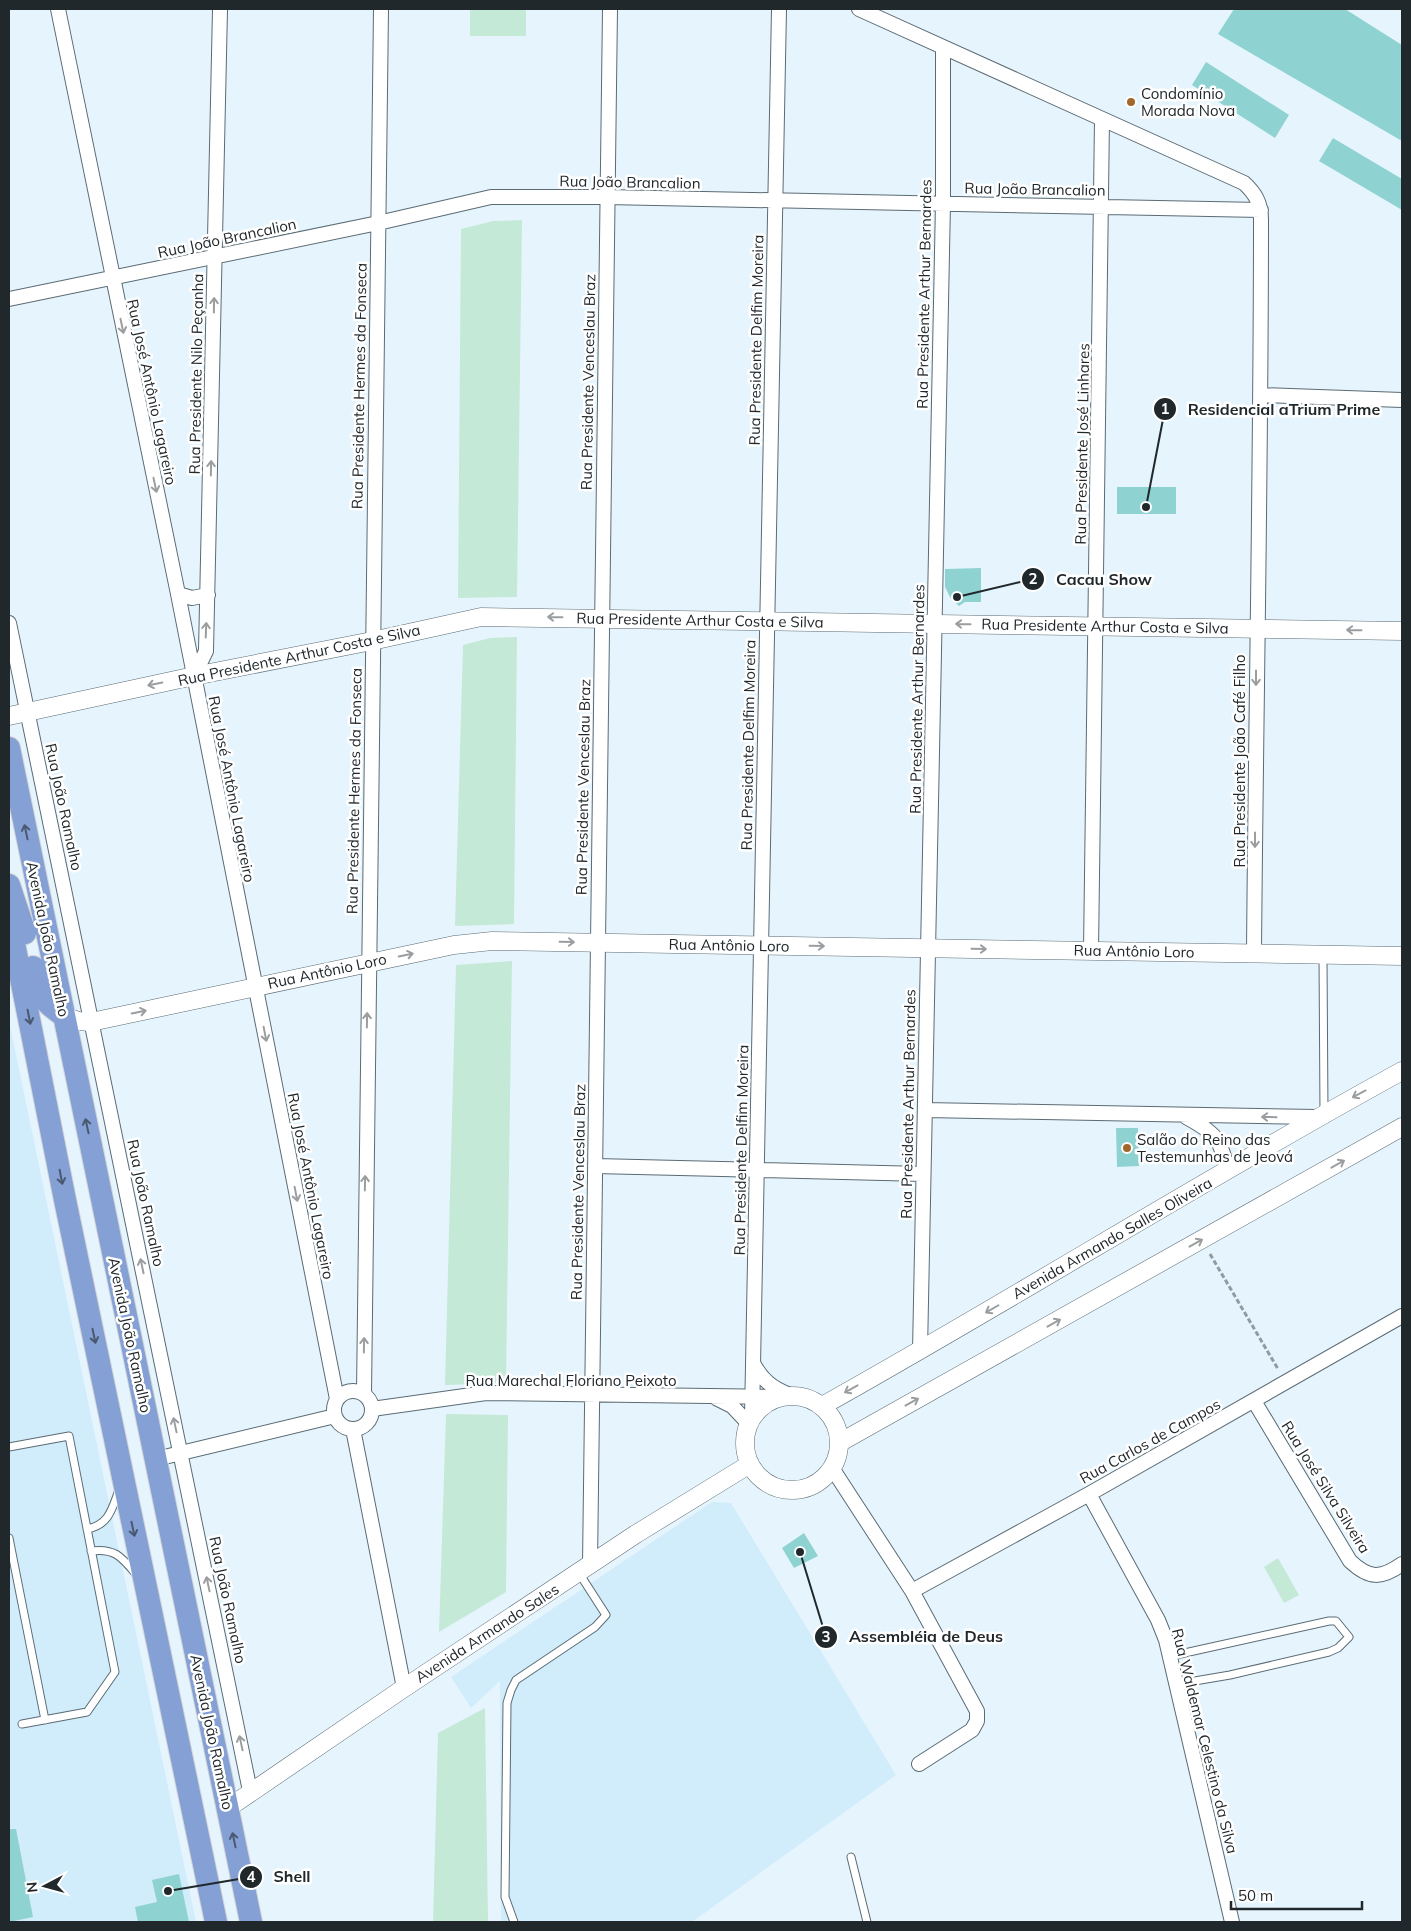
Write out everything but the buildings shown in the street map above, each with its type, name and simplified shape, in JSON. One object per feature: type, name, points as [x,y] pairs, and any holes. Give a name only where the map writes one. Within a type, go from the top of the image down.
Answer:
[{"type":"highway","name":"Avenida João Ramalho","points":[[9,748],[251,1922]]},
{"type":"highway","points":[[9,885],[26,934],[38,991],[45,1003],[64,1016]]},
{"type":"highway","points":[[9,918],[146,1590],[216,1922]]},
{"type":"highway","points":[[196,1830],[228,1808]]},
{"type":"street","name":"Rua José Antônio Lagareiro","points":[[58,9],[178,594],[337,1399]]},
{"type":"street","name":"Rua Presidente Nilo Peçanha","points":[[194,676],[206,651],[220,9]]},
{"type":"street","name":"Rua Presidente Hermes da Fonseca","points":[[364,1394],[381,9]]},
{"type":"street","name":"Rua Presidente Venceslau Braz","points":[[584,1569],[592,1395],[606,197],[610,9]]},
{"type":"street","name":"Rua Presidente Delfim Moreira","points":[[750,1421],[753,1362],[779,9]]},
{"type":"street","points":[[859,9],[1244,183],[1254,192],[1261,210]]},
{"type":"street","name":"Rua Presidente Arthur Bernardes","points":[[920,1351],[943,204],[943,47]]},
{"type":"street","name":"Rua Presidente José Linhares","points":[[1091,950],[1102,118]]},
{"type":"street","name":"Rua João Brancalion","points":[[9,300],[378,223],[491,197],[606,197],[1261,210]]},
{"type":"street","name":"Rua Presidente João Café Filho","points":[[1254,953],[1256,629],[1261,395],[1261,210]]},
{"type":"street","points":[[1261,395],[1402,400]]},
{"type":"street","points":[[178,594],[192,598],[208,594]]},
{"type":"street","name":"Rua Presidente Arthur Costa e Silva","points":[[9,716],[481,617],[1402,631]]},
{"type":"street","name":"Rua João Ramalho","points":[[9,623],[250,1791]]},
{"type":"street","name":"Rua Antônio Loro","points":[[64,1016],[78,1021],[92,1022],[471,942],[1402,956]]},
{"type":"street","name":"Avenida Armando Salles Oliveira","points":[[822,1406],[920,1351],[1321,1115],[1402,1071]]},
{"type":"street","points":[[925,1110],[1183,1116],[1321,1115]]},
{"type":"street","points":[[1183,1116],[1205,1127],[1217,1138],[1222,1148],[1227,1171]]},
{"type":"street","points":[[839,1443],[1402,1127]]},
{"type":"street","points":[[594,1166],[923,1174]]},
{"type":"street","name":"Rua Carlos de Campos","points":[[912,1591],[1090,1494],[1402,1316]]},
{"type":"street","points":[[753,1362],[763,1380],[785,1396]]},
{"type":"street","points":[[352,1390],[364,1394],[371,1403],[372,1409],[371,1415],[364,1425],[354,1429],[342,1425],[335,1416],[337,1399],[341,1394],[352,1390]]},
{"type":"street","name":"Rua Marechal Floriano Peixoto","points":[[372,1409],[486,1393],[785,1396]]},
{"type":"street","name":"Rua Marechal Floriano Peixoto","points":[[711,1396],[732,1406],[750,1421]]},
{"type":"street","points":[[785,1396],[801,1396],[822,1406],[832,1416],[838,1429],[839,1443],[838,1453],[832,1468],[818,1483],[806,1488],[792,1490],[778,1488],[756,1474],[750,1464],[745,1443],[750,1421],[764,1405],[785,1396]]},
{"type":"street","name":"Rua José Silva Silveira","points":[[1254,1401],[1350,1561],[1360,1570],[1370,1575],[1392,1572],[1402,1564]]},
{"type":"street","points":[[156,1459],[335,1416]]},
{"type":"street","points":[[354,1429],[404,1688]]},
{"type":"street","name":"Avenida Armando Sales","points":[[228,1808],[250,1791],[636,1534],[750,1464]]},
{"type":"street","points":[[832,1468],[912,1591],[977,1711],[977,1722],[972,1730],[919,1764]]},
{"type":"street","name":"Rua Waldemar Celestino da Silva","points":[[1090,1494],[1158,1620],[1171,1656],[1232,1922]]},
{"type":"lane","points":[[1321,1115],[1323,954]]},
{"type":"lane","points":[[9,1447],[69,1436],[115,1672],[87,1712],[22,1724]]},
{"type":"lane","points":[[87,1529],[101,1526],[112,1510],[120,1489],[121,1468]]},
{"type":"lane","points":[[9,1538],[45,1720]]},
{"type":"lane","points":[[91,1551],[108,1550],[120,1556],[140,1579],[146,1590]]},
{"type":"lane","points":[[514,1922],[505,1897],[507,1703],[510,1690],[516,1680],[595,1627],[606,1615],[584,1569]]},
{"type":"lane","points":[[1171,1656],[1329,1621],[1336,1621],[1349,1637],[1338,1648],[1328,1652],[1230,1675],[1177,1684]]},
{"type":"lane","points":[[851,1856],[867,1922]]},
{"type":"path","points":[[1202,1240],[1286,1383]]},
{"type":"shaded area","points":[[9,1021],[196,1922],[9,1922]]},
{"type":"shaded area","points":[[712,1502],[731,1503],[896,1775],[692,1922],[501,1922],[500,1681],[471,1708],[451,1677]]},
{"type":"green space","points":[[470,9],[526,9],[526,36],[470,36]]},
{"type":"green space","points":[[522,220],[517,597],[458,598],[461,229],[493,221]]},
{"type":"green space","points":[[517,637],[514,924],[455,926],[463,645],[490,638]]},
{"type":"green space","points":[[512,961],[506,1383],[445,1385],[456,965]]},
{"type":"green space","points":[[446,1414],[508,1415],[506,1592],[439,1632]]},
{"type":"green space","points":[[1278,1558],[1299,1595],[1284,1603],[1264,1567]]},
{"type":"green space","points":[[485,1708],[488,1922],[433,1922],[438,1733]]},
{"type":"place","name":"Condomínio Morada Nova","points":[[1131,102]]},
{"type":"place","name":"Residencial aTrium Prime","points":[[1146,507]]},
{"type":"place","name":"Cacau Show","points":[[957,597]]},
{"type":"place","name":"Salão do Reino das Testemunhas de Jeová","points":[[1127,1148]]},
{"type":"place","name":"Assembléia de Deus","points":[[800,1552]]},
{"type":"place","name":"Shell","points":[[168,1891]]}]
